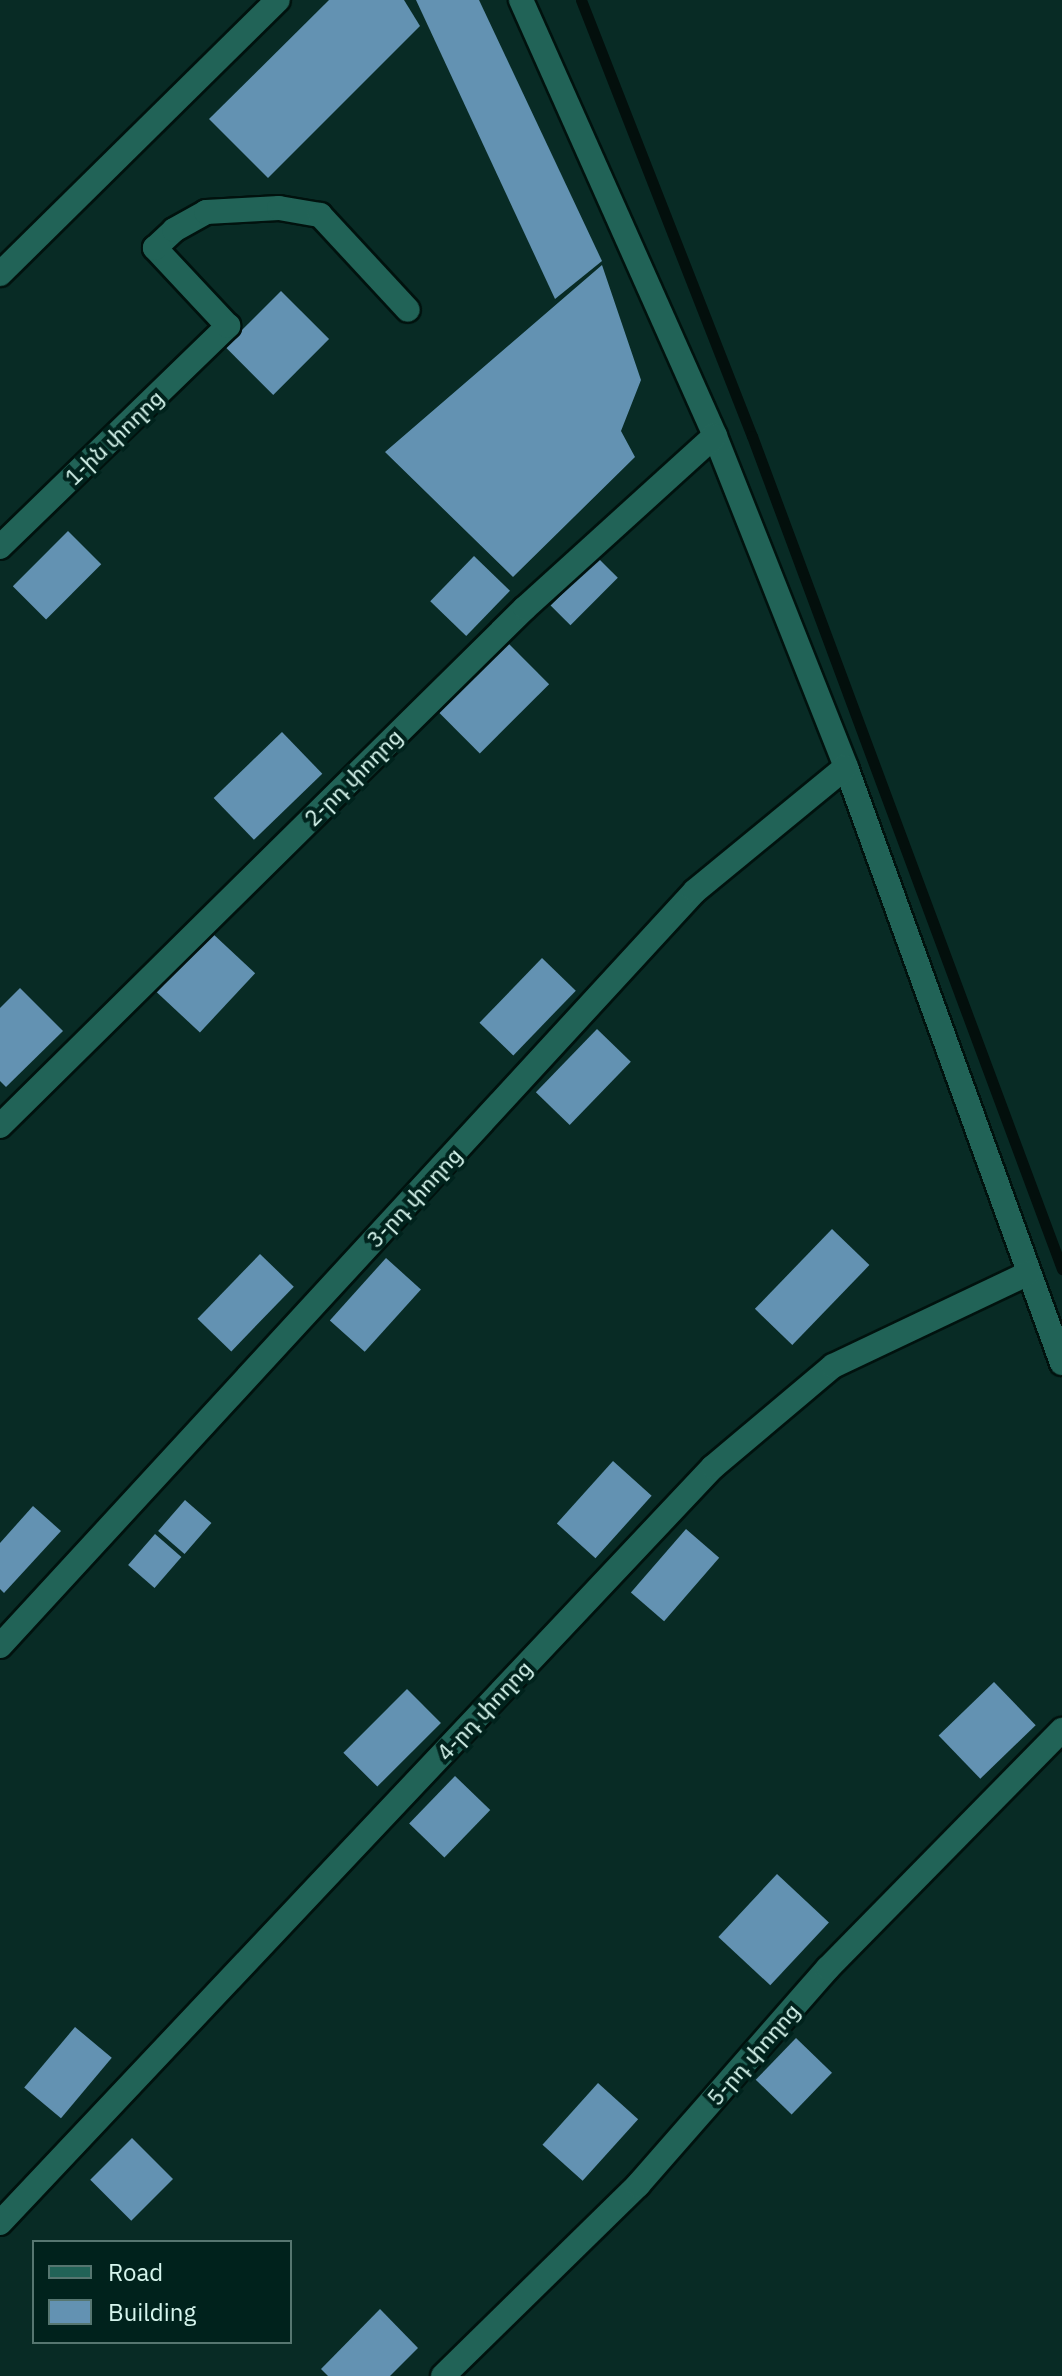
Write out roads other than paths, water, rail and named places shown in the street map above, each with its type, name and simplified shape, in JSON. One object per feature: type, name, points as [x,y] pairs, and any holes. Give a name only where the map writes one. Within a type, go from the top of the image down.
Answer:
[{"type":"street","points":[[0,274],[278,0]]},
{"type":"street","points":[[521,0],[715,436],[846,767],[1027,1274],[1062,1363]]},
{"type":"street","name":"1-ին փողոց","points":[[0,547],[228,326],[155,248],[174,230],[206,212],[279,208],[320,215],[408,310]]},
{"type":"street","name":"2-րդ փողոց","points":[[0,1126],[525,608],[715,436]]},
{"type":"street","name":"3-րդ փողոց","points":[[0,1646],[695,891],[846,767]]},
{"type":"street","name":"4-րդ փողոց","points":[[0,2223],[713,1467],[833,1366],[1027,1274]]},
{"type":"street","name":"5-րդ փողոց","points":[[443,2376],[638,2185],[828,1968],[1062,1730]]},
{"type":"waterway","points":[[581,0],[752,436],[1062,1269]]}]
